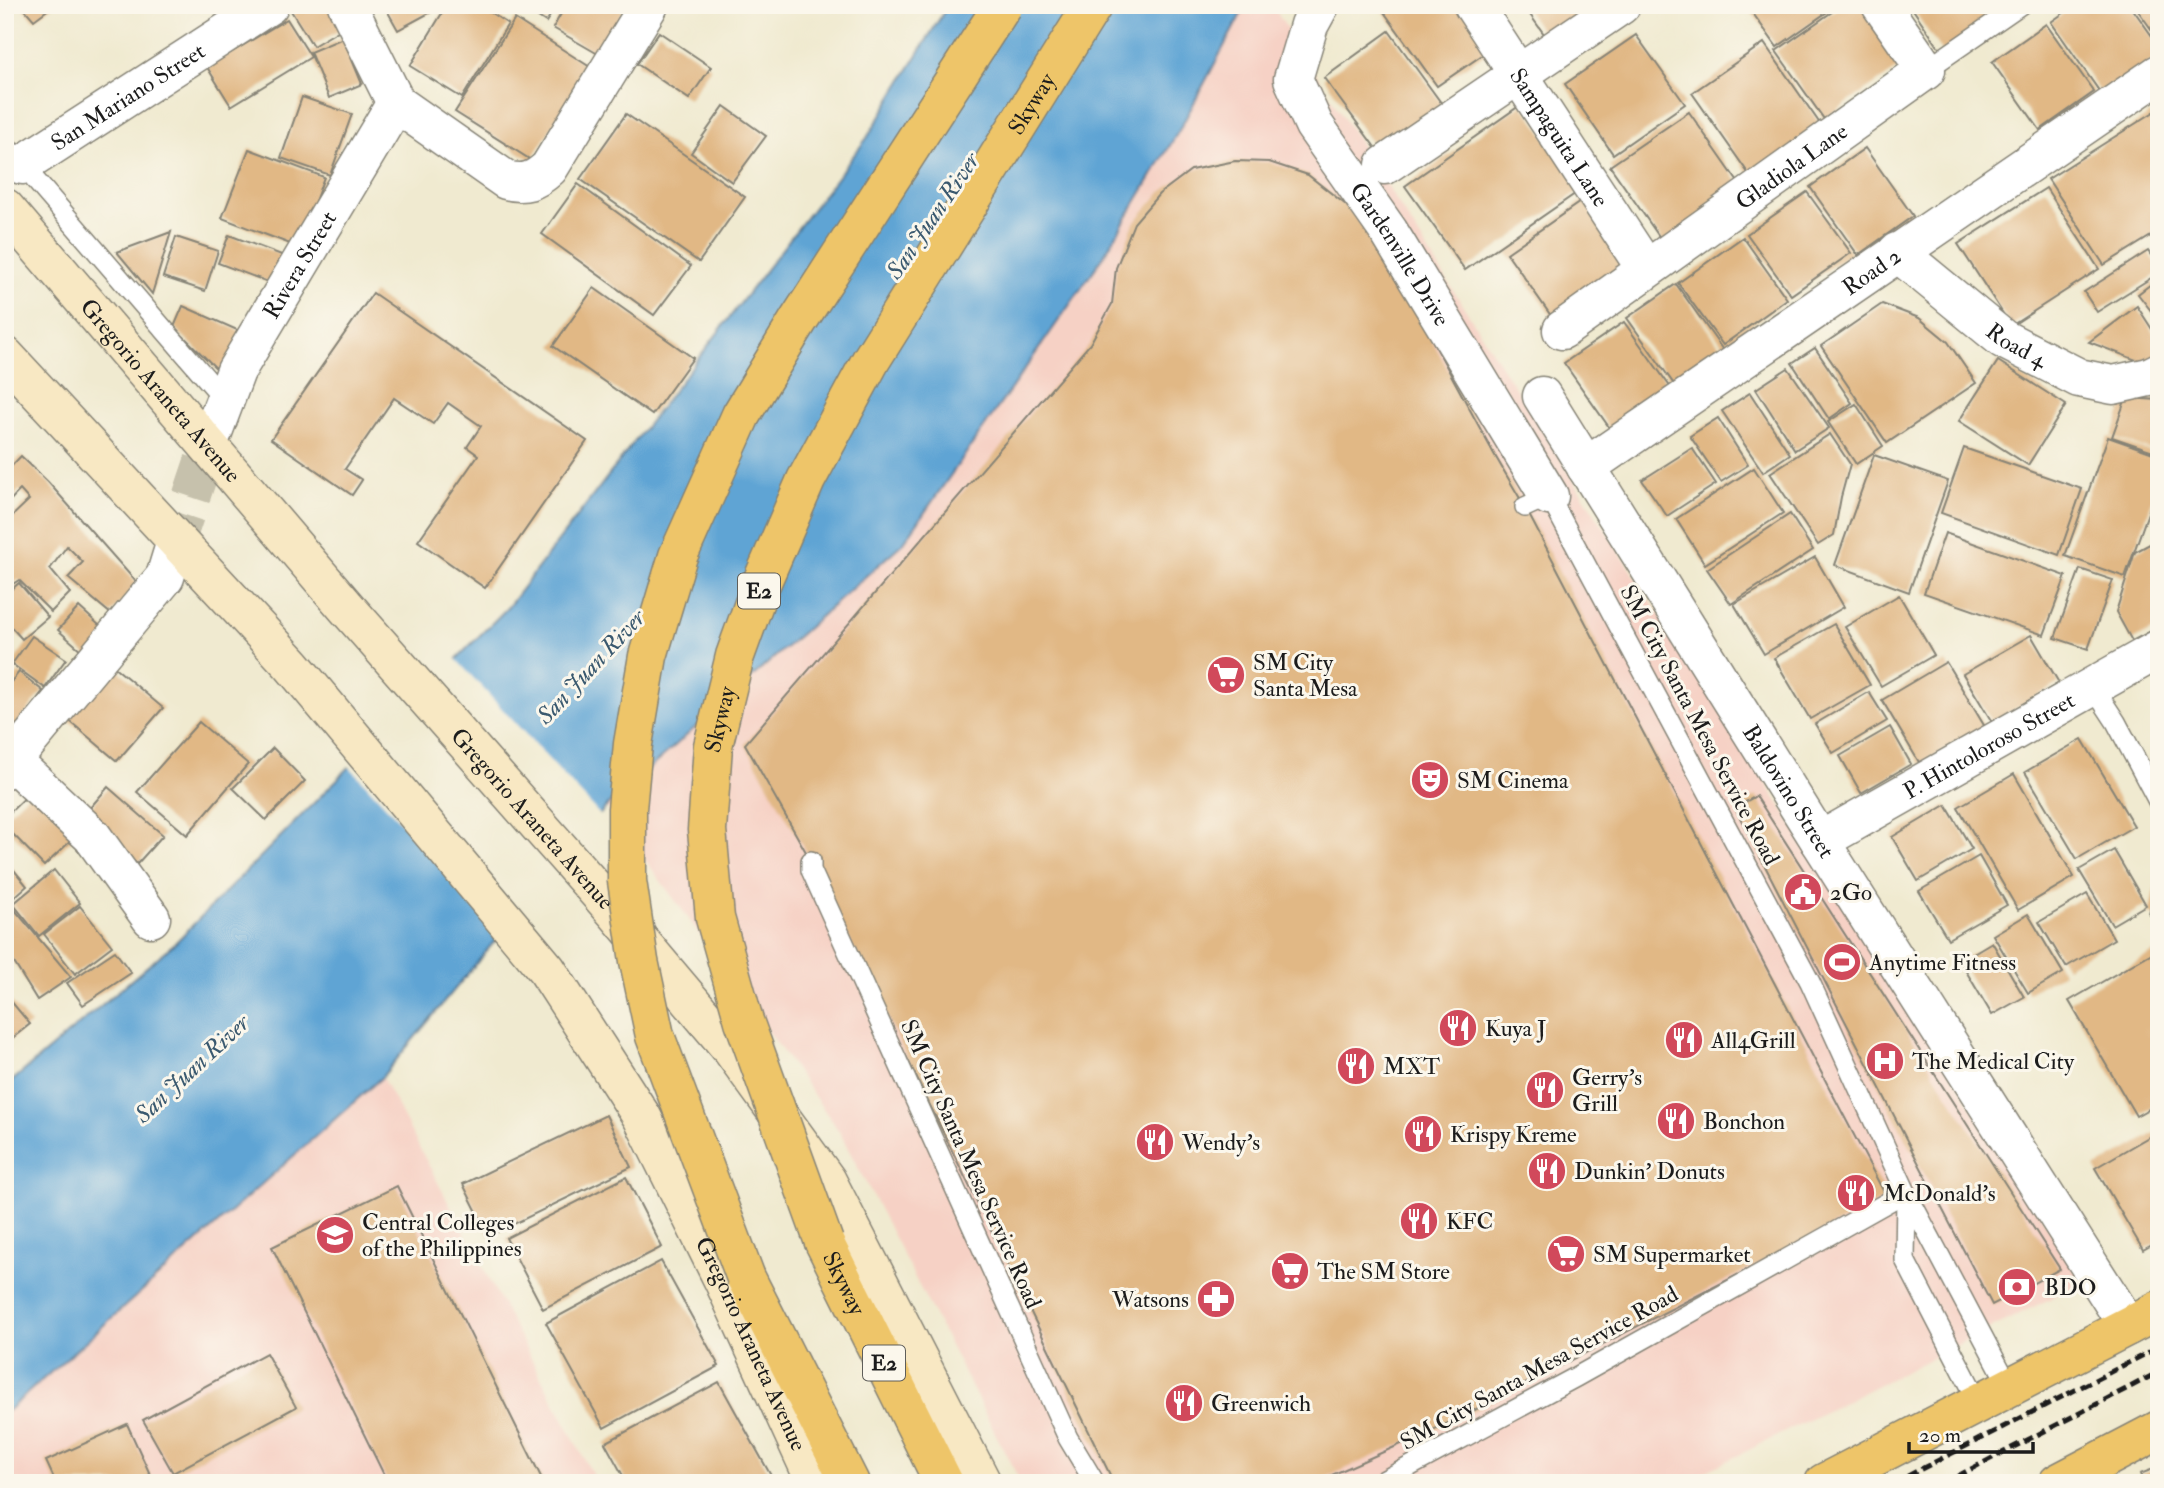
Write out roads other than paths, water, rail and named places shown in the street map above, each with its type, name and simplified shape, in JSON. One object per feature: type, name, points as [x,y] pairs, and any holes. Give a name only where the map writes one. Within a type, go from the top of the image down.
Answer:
[{"type":"main road","points":[[850,1483],[746,1278],[655,1036],[639,961],[627,881],[627,809],[633,744],[648,656],[678,556],[741,415],[798,321],[1003,5]]},
{"type":"main road","name":"Skyway","points":[[944,1483],[824,1242],[744,1020],[715,918],[707,830],[713,746],[735,656],[761,584],[806,480],[872,360],[1093,5]]},
{"type":"main road","name":"Gregorio Araneta Avenue","points":[[5,208],[732,1050],[827,1181],[982,1483]]},
{"type":"main road","name":"Gregorio Araneta Avenue","points":[[5,356],[292,665],[547,971],[642,1117],[724,1282],[816,1483]]},
{"type":"main road","points":[[1824,1483],[2143,1318]]},
{"type":"main road","points":[[2058,1483],[2159,1430]]},
{"type":"street","name":"San Mariano Street","points":[[14,155],[269,5]]},
{"type":"street","points":[[346,5],[396,103],[506,180],[519,183],[530,182],[549,168],[649,5]]},
{"type":"street","name":"Gardenville Drive","points":[[1320,5],[1309,25],[1293,79],[1314,125],[1389,232],[1537,502]]},
{"type":"street","name":"Sampaguita Lane","points":[[1473,5],[1646,269]]},
{"type":"street","points":[[1385,165],[1621,5]]},
{"type":"street","points":[[1881,5],[1926,70]]},
{"type":"street","name":"Gladiola Lane","points":[[1562,330],[1926,70]]},
{"type":"street","name":"Road 2","points":[[1586,467],[2159,74]]},
{"type":"street","name":"Rivera Street","points":[[219,416],[236,371],[396,103]]},
{"type":"street","name":"Road 4","points":[[1897,253],[2003,338],[2079,378],[2113,385],[2159,372]]},
{"type":"street","name":"Baldovino Street","points":[[1542,396],[1820,841],[2143,1318]]},
{"type":"street","points":[[151,918],[92,836],[8,765],[165,577],[173,551]]},
{"type":"street","name":"P. Hintoloroso Street","points":[[1820,841],[2159,649]]},
{"type":"lane","name":"Gladiola Lane","points":[[1926,70],[2020,5]]},
{"type":"lane","points":[[14,155],[219,416]]},
{"type":"lane","name":"SM City Santa Mesa Service Road","points":[[1537,502],[1810,982],[1995,1395]]},
{"type":"lane","points":[[2093,687],[2116,722],[2159,803]]},
{"type":"lane","name":"SM City Santa Mesa Service Road","points":[[811,861],[811,870],[1062,1425],[1095,1483]]},
{"type":"lane","name":"SM City Santa Mesa Service Road","points":[[1906,1192],[1905,1260],[1995,1395]]},
{"type":"lane","name":"SM City Santa Mesa Service Road","points":[[1379,1483],[1516,1410],[1906,1192]]},
{"type":"water","name":"San Juan River","points":[[948,5],[1246,5],[1181,127],[1103,257],[904,542],[606,807],[382,1077],[5,1413],[5,1087],[176,942],[507,608],[867,138]]},
{"type":"tunnel","points":[[173,551],[213,432]]},
{"type":"railway","points":[[1894,1483],[2159,1347]]},
{"type":"railway","points":[[1944,1483],[2159,1372]]},
{"type":"place","name":"SM City Santa Mesa","points":[[1226,675]]},
{"type":"place","name":"SM Cinema","points":[[1430,780]]},
{"type":"place","name":"2Go","points":[[1803,892]]},
{"type":"place","name":"Anytime Fitness","points":[[1842,962]]},
{"type":"place","name":"Kuya J","points":[[1458,1028]]},
{"type":"place","name":"All4Grill","points":[[1684,1040]]},
{"type":"place","name":"The Medical City","points":[[1885,1061]]},
{"type":"place","name":"MXT","points":[[1356,1066]]},
{"type":"place","name":"Gerry's Grill","points":[[1545,1090]]},
{"type":"place","name":"Bonchon","points":[[1676,1121]]},
{"type":"place","name":"Krispy Kreme","points":[[1423,1134]]},
{"type":"place","name":"Wendy's","points":[[1155,1142]]},
{"type":"place","name":"Dunkin' Donuts","points":[[1547,1171]]},
{"type":"place","name":"McDonald's","points":[[1856,1193]]},
{"type":"place","name":"KFC","points":[[1419,1221]]},
{"type":"place","name":"Central Colleges of the Philippines","points":[[335,1235]]},
{"type":"place","name":"SM Supermarket","points":[[1566,1254]]},
{"type":"place","name":"The SM Store","points":[[1290,1271]]},
{"type":"place","name":"BDO","points":[[2017,1287]]},
{"type":"place","name":"Watsons","points":[[1216,1299]]},
{"type":"place","name":"Greenwich","points":[[1184,1403]]}]
